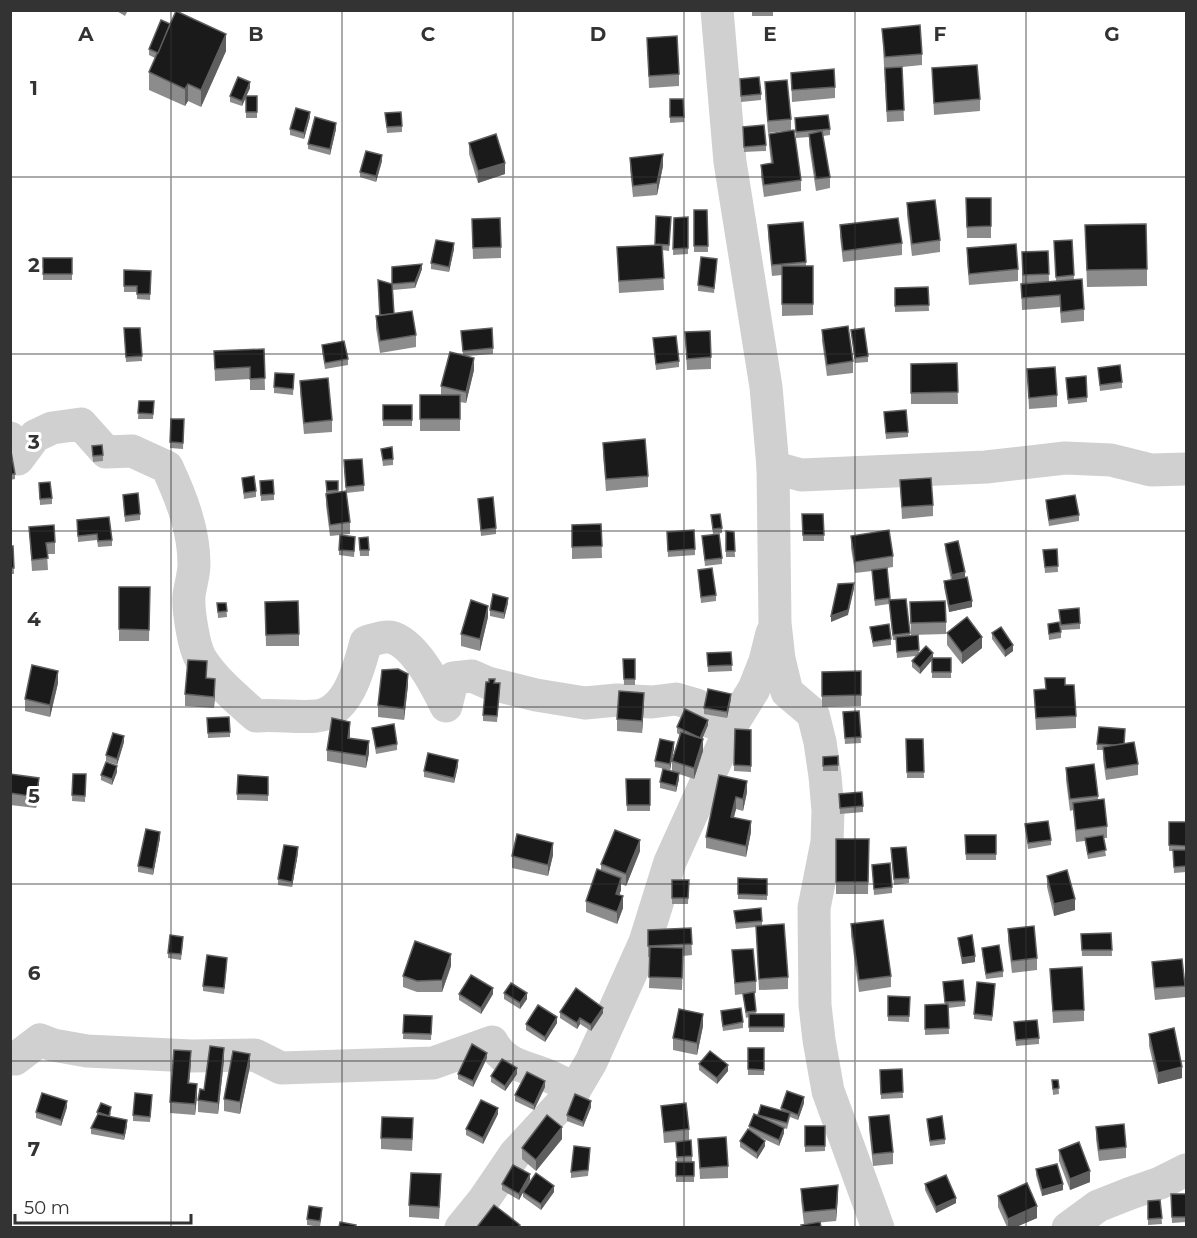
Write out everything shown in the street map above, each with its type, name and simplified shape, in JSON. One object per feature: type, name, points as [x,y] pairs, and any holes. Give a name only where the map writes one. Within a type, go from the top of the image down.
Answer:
[{"type":"street","points":[[717,10],[730,162],[766,387],[773,467],[775,623],[779,659],[787,692],[813,714],[825,776],[828,811],[826,842],[814,908],[815,1005],[824,1074],[842,1130],[879,1227]]},
{"type":"street","points":[[10,438],[18,459],[35,436],[52,428],[81,424],[105,452],[132,452],[167,467],[189,525],[194,565],[189,599],[193,631],[200,658],[256,716],[319,716],[340,704],[356,677],[366,642],[389,637],[411,648],[435,684],[446,706],[453,678],[471,676],[536,695],[585,703],[617,700],[652,702],[676,699],[697,705],[711,722],[734,723]]},
{"type":"street","points":[[773,467],[801,475],[986,467],[1065,458],[1111,460],[1151,470],[1186,469]]},
{"type":"street","points":[[461,1227],[483,1201],[515,1154],[575,1089],[591,1062],[645,942],[670,862],[734,723],[754,689],[765,661],[775,623]]},
{"type":"street","points":[[10,1058],[15,1059],[40,1040],[52,1045],[87,1051],[192,1056],[255,1055],[281,1068],[328,1068],[409,1062],[433,1063],[492,1042],[497,1052],[522,1068],[544,1074],[575,1089]]},
{"type":"street","points":[[1068,1227],[1098,1206],[1160,1183],[1186,1170]]},
{"type":"building","points":[[176,11],[226,34],[201,90],[188,84],[185,89],[149,72]]},
{"type":"building","points":[[161,20],[170,24],[158,53],[149,49]]},
{"type":"building","points":[[920,25],[922,54],[885,57],[882,29]]},
{"type":"building","points":[[677,36],[679,74],[649,76],[647,38]]},
{"type":"building","points":[[977,65],[980,99],[934,103],[932,68]]},
{"type":"building","points":[[902,67],[904,110],[887,111],[885,68]]},
{"type":"building","points":[[834,69],[835,87],[792,90],[791,73]]},
{"type":"building","points":[[238,77],[250,82],[242,101],[230,96]]},
{"type":"building","points":[[759,77],[761,94],[741,96],[740,79]]},
{"type":"building","points":[[787,80],[791,119],[768,121],[765,82]]},
{"type":"building","points":[[246,96],[257,96],[257,112],[246,112]]},
{"type":"building","points":[[670,99],[683,99],[684,117],[670,117]]},
{"type":"building","points":[[296,108],[310,112],[304,133],[290,129]]},
{"type":"building","points":[[401,112],[402,126],[387,127],[385,113]]},
{"type":"building","points":[[828,115],[830,129],[796,132],[795,118]]},
{"type":"building","points":[[315,117],[336,123],[330,149],[308,144]]},
{"type":"building","points":[[764,125],[766,145],[744,147],[743,127]]},
{"type":"building","points":[[794,130],[801,180],[764,185],[761,165],[773,163],[769,134]]},
{"type":"building","points":[[822,131],[830,177],[816,179],[809,134]]},
{"type":"building","points":[[496,134],[505,163],[478,171],[469,143]]},
{"type":"building","points":[[366,151],[382,155],[376,176],[360,172]]},
{"type":"building","points":[[663,154],[657,183],[633,186],[630,158]]},
{"type":"building","points":[[966,198],[991,198],[991,226],[967,227]]},
{"type":"building","points":[[935,200],[940,240],[912,244],[907,203]]},
{"type":"building","points":[[694,210],[707,210],[708,246],[694,246]]},
{"type":"building","points":[[656,216],[671,217],[669,245],[655,244]]},
{"type":"building","points":[[688,217],[688,248],[673,249],[674,218]]},
{"type":"building","points":[[500,218],[501,247],[473,248],[472,219]]},
{"type":"building","points":[[898,218],[902,243],[843,251],[840,225]]},
{"type":"building","points":[[803,222],[806,262],[772,265],[768,225]]},
{"type":"building","points":[[1146,224],[1147,269],[1087,270],[1085,225]]},
{"type":"building","points":[[436,240],[454,243],[449,267],[431,263]]},
{"type":"building","points":[[1072,240],[1074,275],[1056,277],[1054,241]]},
{"type":"building","points":[[1016,244],[1018,269],[969,274],[967,248]]},
{"type":"building","points":[[662,245],[664,278],[619,281],[617,247]]},
{"type":"building","points":[[1048,251],[1049,274],[1023,275],[1022,252]]},
{"type":"building","points":[[701,257],[717,259],[714,288],[698,285]]},
{"type":"building","points":[[43,258],[72,258],[72,274],[43,274]]},
{"type":"building","points":[[422,264],[415,282],[392,284],[392,267]]},
{"type":"building","points":[[782,266],[813,266],[813,304],[782,304]]},
{"type":"building","points":[[124,270],[151,271],[150,294],[137,294],[137,286],[124,286]]},
{"type":"building","points":[[1082,279],[1084,309],[1061,312],[1060,295],[1022,298],[1021,284]]},
{"type":"building","points":[[378,280],[392,284],[394,314],[380,315]]},
{"type":"building","points":[[928,287],[929,305],[895,306],[895,288]]},
{"type":"building","points":[[412,311],[416,335],[380,341],[376,316]]},
{"type":"building","points":[[848,326],[853,361],[827,365],[822,330]]},
{"type":"building","points":[[124,328],[140,328],[142,356],[126,357]]},
{"type":"building","points":[[492,328],[493,348],[463,351],[461,331]]},
{"type":"building","points":[[864,328],[868,356],[855,358],[851,330]]},
{"type":"building","points":[[710,331],[711,357],[687,359],[685,332]]},
{"type":"building","points":[[676,336],[679,361],[656,364],[653,338]]},
{"type":"building","points":[[344,341],[348,359],[325,363],[322,345]]},
{"type":"building","points":[[264,349],[265,378],[250,379],[250,367],[215,369],[214,351]]},
{"type":"building","points":[[450,352],[474,358],[466,392],[441,386]]},
{"type":"building","points":[[957,363],[958,392],[911,393],[911,364]]},
{"type":"building","points":[[1120,365],[1122,382],[1100,385],[1098,368]]},
{"type":"building","points":[[1055,367],[1057,395],[1029,398],[1027,369]]},
{"type":"building","points":[[275,373],[294,374],[293,389],[274,387]]},
{"type":"building","points":[[1086,376],[1087,397],[1068,399],[1066,378]]},
{"type":"building","points":[[328,378],[332,420],[304,423],[300,381]]},
{"type":"building","points":[[420,395],[460,395],[460,419],[420,419]]},
{"type":"building","points":[[139,401],[154,401],[153,414],[138,413]]},
{"type":"building","points":[[383,405],[412,405],[412,420],[383,420]]},
{"type":"building","points":[[906,410],[908,432],[886,433],[884,412]]},
{"type":"building","points":[[171,419],[184,419],[183,443],[170,442]]},
{"type":"building","points":[[645,439],[648,476],[606,479],[603,443]]},
{"type":"building","points":[[102,445],[103,455],[93,456],[92,446]]},
{"type":"building","points":[[10,446],[15,474],[10,474]]},
{"type":"building","points":[[392,447],[393,459],[383,460],[381,449]]},
{"type":"building","points":[[362,459],[364,485],[346,487],[344,460]]},
{"type":"building","points":[[254,476],[256,491],[244,493],[242,478]]},
{"type":"building","points":[[931,478],[933,505],[902,507],[900,480]]},
{"type":"building","points":[[273,480],[274,494],[261,495],[260,481]]},
{"type":"building","points":[[326,481],[338,481],[338,490],[327,491]]},
{"type":"building","points":[[50,482],[52,498],[40,499],[39,483]]},
{"type":"building","points":[[346,491],[350,522],[330,525],[326,494]]},
{"type":"building","points":[[138,493],[140,514],[125,516],[123,495]]},
{"type":"building","points":[[1075,495],[1079,515],[1049,520],[1046,500]]},
{"type":"building","points":[[493,497],[496,528],[481,530],[478,499]]},
{"type":"building","points":[[720,514],[722,528],[713,529],[711,515]]},
{"type":"building","points":[[802,514],[823,514],[824,535],[803,535]]},
{"type":"building","points":[[109,517],[112,540],[98,541],[97,534],[78,536],[77,520]]},
{"type":"building","points":[[601,524],[602,546],[572,547],[572,525]]},
{"type":"building","points":[[54,525],[55,542],[46,543],[48,558],[32,560],[29,527]]},
{"type":"building","points":[[694,530],[695,549],[668,551],[667,532]]},
{"type":"building","points":[[889,530],[893,556],[855,562],[851,536]]},
{"type":"building","points":[[726,531],[734,532],[735,551],[726,551]]},
{"type":"building","points":[[719,534],[722,558],[705,560],[702,536]]},
{"type":"building","points":[[340,535],[355,537],[354,551],[339,550]]},
{"type":"building","points":[[368,537],[369,550],[360,550],[359,538]]},
{"type":"building","points":[[958,541],[965,572],[952,575],[945,544]]},
{"type":"building","points":[[10,546],[13,546],[14,568],[10,568]]},
{"type":"building","points":[[1057,549],[1058,566],[1045,567],[1043,550]]},
{"type":"building","points":[[712,568],[716,595],[701,597],[698,570]]},
{"type":"building","points":[[887,568],[890,598],[875,600],[872,570]]},
{"type":"building","points":[[967,577],[972,601],[949,606],[944,581]]},
{"type":"building","points":[[854,583],[848,610],[831,616],[838,584]]},
{"type":"building","points":[[119,587],[150,587],[149,630],[119,629]]},
{"type":"building","points":[[493,594],[508,598],[504,613],[490,610]]},
{"type":"building","points":[[906,599],[910,633],[893,635],[889,600]]},
{"type":"building","points":[[471,600],[488,606],[480,639],[461,634]]},
{"type":"building","points":[[298,601],[299,634],[266,635],[265,602]]},
{"type":"building","points":[[945,601],[946,622],[911,623],[910,602]]},
{"type":"building","points":[[217,603],[226,603],[227,611],[218,612]]},
{"type":"building","points":[[1079,608],[1080,623],[1061,625],[1059,610]]},
{"type":"building","points":[[967,617],[982,637],[962,653],[947,633]]},
{"type":"building","points":[[1059,622],[1061,632],[1049,634],[1048,624]]},
{"type":"building","points":[[889,624],[891,639],[873,642],[870,627]]},
{"type":"building","points":[[1001,627],[1013,645],[1005,651],[992,633]]},
{"type":"building","points":[[918,635],[919,650],[897,652],[896,637]]},
{"type":"building","points":[[926,646],[933,653],[920,668],[912,661]]},
{"type":"building","points":[[731,652],[732,665],[708,666],[707,653]]},
{"type":"building","points":[[932,658],[951,658],[951,672],[932,672]]},
{"type":"building","points":[[623,659],[635,659],[635,679],[624,679]]},
{"type":"building","points":[[188,660],[207,661],[206,678],[215,679],[214,697],[185,694]]},
{"type":"building","points":[[32,665],[58,671],[50,705],[25,699]]},
{"type":"building","points":[[398,669],[408,674],[404,709],[378,705],[382,670]]},
{"type":"building","points":[[861,671],[861,695],[822,696],[822,672]]},
{"type":"building","points":[[1045,678],[1065,678],[1065,685],[1074,685],[1076,716],[1036,718],[1034,690],[1046,689]]},
{"type":"building","points":[[489,679],[495,679],[494,683],[500,683],[497,716],[483,715],[486,682],[489,682]]},
{"type":"building","points":[[708,689],[731,694],[727,712],[704,708]]},
{"type":"building","points":[[619,691],[644,693],[642,721],[617,719]]},
{"type":"building","points":[[685,709],[708,720],[700,738],[677,727]]},
{"type":"building","points":[[859,711],[861,737],[845,738],[843,712]]},
{"type":"building","points":[[229,717],[230,732],[208,733],[207,718]]},
{"type":"building","points":[[332,718],[350,722],[348,738],[369,741],[366,756],[327,750]]},
{"type":"building","points":[[394,724],[397,744],[376,748],[372,728]]},
{"type":"building","points":[[1099,727],[1125,729],[1124,744],[1097,744]]},
{"type":"building","points":[[735,729],[751,730],[751,766],[734,765]]},
{"type":"building","points":[[681,732],[703,739],[694,768],[672,761]]},
{"type":"building","points":[[113,733],[124,736],[117,759],[106,755]]},
{"type":"building","points":[[660,739],[674,742],[670,764],[655,761]]},
{"type":"building","points":[[906,739],[923,739],[924,772],[907,772]]},
{"type":"building","points":[[1134,742],[1138,764],[1106,769],[1103,747]]},
{"type":"building","points":[[428,753],[458,760],[454,778],[424,771]]},
{"type":"building","points":[[838,756],[838,765],[823,766],[823,757]]},
{"type":"building","points":[[106,762],[117,766],[112,779],[101,775]]},
{"type":"building","points":[[1094,764],[1098,796],[1070,799],[1066,768]]},
{"type":"building","points":[[663,769],[679,773],[676,786],[660,782]]},
{"type":"building","points":[[10,774],[39,778],[36,797],[10,793]]},
{"type":"building","points":[[73,774],[86,774],[85,796],[72,795]]},
{"type":"building","points":[[238,775],[268,777],[268,795],[237,794]]},
{"type":"building","points":[[719,775],[747,781],[743,799],[736,797],[731,817],[751,821],[746,846],[706,837]]},
{"type":"building","points":[[626,779],[650,779],[650,805],[627,805]]},
{"type":"building","points":[[862,792],[863,806],[840,808],[839,794]]},
{"type":"building","points":[[1104,799],[1107,826],[1076,830],[1073,803]]},
{"type":"building","points":[[1048,821],[1051,840],[1028,843],[1025,824]]},
{"type":"building","points":[[1169,822],[1186,822],[1186,846],[1169,845]]},
{"type":"building","points":[[146,829],[160,832],[153,869],[138,866]]},
{"type":"building","points":[[615,830],[640,840],[626,874],[601,864]]},
{"type":"building","points":[[517,834],[553,843],[548,865],[512,856]]},
{"type":"building","points":[[965,835],[996,835],[996,854],[966,854]]},
{"type":"building","points":[[1103,835],[1106,850],[1088,854],[1085,838]]},
{"type":"building","points":[[836,839],[869,839],[868,882],[836,882]]},
{"type":"building","points":[[284,845],[298,847],[292,882],[278,879]]},
{"type":"building","points":[[906,847],[909,878],[894,879],[891,848]]},
{"type":"building","points":[[1173,850],[1186,850],[1186,866],[1174,867]]},
{"type":"building","points":[[890,863],[892,887],[874,889],[872,865]]},
{"type":"building","points":[[597,869],[621,878],[616,894],[623,896],[617,912],[586,901]]},
{"type":"building","points":[[1067,870],[1075,899],[1054,904],[1047,876]]},
{"type":"building","points":[[738,878],[767,879],[767,895],[738,894]]},
{"type":"building","points":[[672,880],[689,880],[688,898],[672,898]]},
{"type":"building","points":[[761,908],[762,921],[736,923],[734,911]]},
{"type":"building","points":[[883,920],[891,976],[859,980],[851,924]]},
{"type":"building","points":[[784,924],[788,977],[759,979],[756,926]]},
{"type":"building","points":[[1034,926],[1037,958],[1012,961],[1008,929]]},
{"type":"building","points":[[691,928],[692,944],[648,946],[648,930]]},
{"type":"building","points":[[1111,933],[1112,950],[1082,950],[1081,934]]},
{"type":"building","points":[[170,935],[183,937],[181,954],[168,953]]},
{"type":"building","points":[[972,935],[975,956],[962,958],[958,938]]},
{"type":"building","points":[[415,941],[451,954],[442,980],[417,981],[403,976]]},
{"type":"building","points":[[999,945],[1003,971],[986,974],[982,948]]},
{"type":"building","points":[[650,947],[683,948],[682,978],[649,977]]},
{"type":"building","points":[[753,949],[756,981],[735,983],[732,950]]},
{"type":"building","points":[[207,955],[227,958],[224,988],[203,986]]},
{"type":"building","points":[[1182,959],[1185,986],[1155,988],[1152,962]]},
{"type":"building","points":[[1082,967],[1084,1010],[1053,1011],[1050,969]]},
{"type":"building","points":[[471,975],[493,988],[481,1008],[459,994]]},
{"type":"building","points":[[963,980],[965,1001],[945,1002],[943,982]]},
{"type":"building","points":[[977,982],[995,984],[992,1016],[974,1014]]},
{"type":"building","points":[[511,983],[527,993],[520,1003],[504,993]]},
{"type":"building","points":[[576,988],[603,1008],[591,1025],[580,1018],[577,1023],[560,1012]]},
{"type":"building","points":[[754,992],[756,1011],[746,1012],[743,994]]},
{"type":"building","points":[[888,996],[910,997],[909,1016],[888,1016]]},
{"type":"building","points":[[948,1004],[949,1028],[925,1029],[925,1005]]},
{"type":"building","points":[[538,1005],[557,1017],[545,1037],[526,1024]]},
{"type":"building","points":[[741,1008],[743,1022],[723,1026],[721,1011]]},
{"type":"building","points":[[679,1009],[703,1014],[697,1043],[673,1038]]},
{"type":"building","points":[[749,1014],[784,1014],[784,1027],[749,1027]]},
{"type":"building","points":[[404,1015],[432,1016],[431,1034],[403,1033]]},
{"type":"building","points":[[1037,1020],[1039,1038],[1016,1040],[1014,1022]]},
{"type":"building","points":[[1174,1028],[1182,1067],[1158,1073],[1149,1034]]},
{"type":"building","points":[[472,1044],[487,1053],[473,1081],[458,1074]]},
{"type":"building","points":[[210,1046],[224,1048],[218,1103],[198,1100],[200,1089],[204,1090]]},
{"type":"building","points":[[748,1048],[764,1048],[764,1070],[748,1069]]},
{"type":"building","points":[[174,1050],[191,1051],[188,1083],[197,1084],[195,1104],[170,1102]]},
{"type":"building","points":[[233,1051],[250,1054],[240,1102],[224,1099]]},
{"type":"building","points":[[710,1051],[728,1065],[717,1078],[699,1064]]},
{"type":"building","points":[[502,1059],[517,1068],[505,1086],[491,1076]]},
{"type":"building","points":[[902,1069],[903,1092],[881,1094],[880,1070]]},
{"type":"building","points":[[527,1072],[545,1081],[534,1105],[515,1095]]},
{"type":"building","points":[[1052,1080],[1058,1080],[1059,1088],[1053,1089]]},
{"type":"building","points":[[787,1091],[804,1097],[798,1115],[781,1108]]},
{"type":"building","points":[[42,1093],[67,1101],[61,1120],[36,1112]]},
{"type":"building","points":[[135,1093],[152,1095],[150,1117],[133,1115]]},
{"type":"building","points":[[575,1094],[591,1101],[583,1122],[567,1115]]},
{"type":"building","points":[[481,1100],[498,1108],[483,1138],[466,1129]]},
{"type":"building","points":[[101,1103],[111,1107],[109,1116],[97,1112]]},
{"type":"building","points":[[686,1103],[689,1129],[664,1132],[661,1106]]},
{"type":"building","points":[[761,1105],[790,1113],[787,1123],[758,1115]]},
{"type":"building","points":[[98,1114],[127,1120],[124,1135],[91,1128]]},
{"type":"building","points":[[754,1114],[784,1128],[779,1140],[749,1126]]},
{"type":"building","points":[[547,1115],[562,1127],[536,1160],[522,1148]]},
{"type":"building","points":[[889,1115],[893,1152],[873,1154],[869,1117]]},
{"type":"building","points":[[942,1116],[945,1139],[930,1141],[927,1119]]},
{"type":"building","points":[[382,1117],[413,1118],[412,1139],[381,1138]]},
{"type":"building","points":[[1124,1124],[1126,1147],[1099,1150],[1096,1127]]},
{"type":"building","points":[[805,1126],[825,1126],[825,1146],[805,1146]]},
{"type":"building","points":[[748,1129],[765,1141],[757,1153],[740,1141]]},
{"type":"building","points":[[726,1137],[728,1166],[700,1168],[698,1139]]},
{"type":"building","points":[[691,1140],[692,1156],[677,1157],[676,1142]]},
{"type":"building","points":[[1079,1142],[1090,1171],[1070,1179],[1059,1150]]},
{"type":"building","points":[[574,1146],[590,1148],[588,1170],[571,1172]]},
{"type":"building","points":[[676,1162],[694,1162],[694,1176],[676,1176]]},
{"type":"building","points":[[1057,1164],[1063,1184],[1042,1190],[1036,1169]]},
{"type":"building","points":[[513,1165],[530,1174],[519,1194],[502,1184]]},
{"type":"building","points":[[411,1173],[441,1174],[439,1207],[409,1205]]},
{"type":"building","points":[[536,1173],[554,1186],[541,1204],[523,1192]]},
{"type":"building","points":[[946,1175],[956,1198],[936,1207],[925,1184]]},
{"type":"building","points":[[1027,1183],[1037,1206],[1008,1219],[998,1196]]},
{"type":"building","points":[[838,1185],[836,1209],[804,1212],[801,1189]]},
{"type":"building","points":[[1171,1194],[1186,1194],[1186,1217],[1172,1217]]},
{"type":"building","points":[[1160,1200],[1162,1218],[1148,1219],[1148,1201]]},
{"type":"building","points":[[494,1205],[520,1225],[518,1227],[477,1227]]},
{"type":"building","points":[[309,1206],[322,1208],[320,1221],[307,1219]]},
{"type":"building","points":[[340,1222],[356,1225],[355,1227],[339,1227]]},
{"type":"building","points":[[820,1222],[821,1227],[802,1227],[801,1225]]}]
